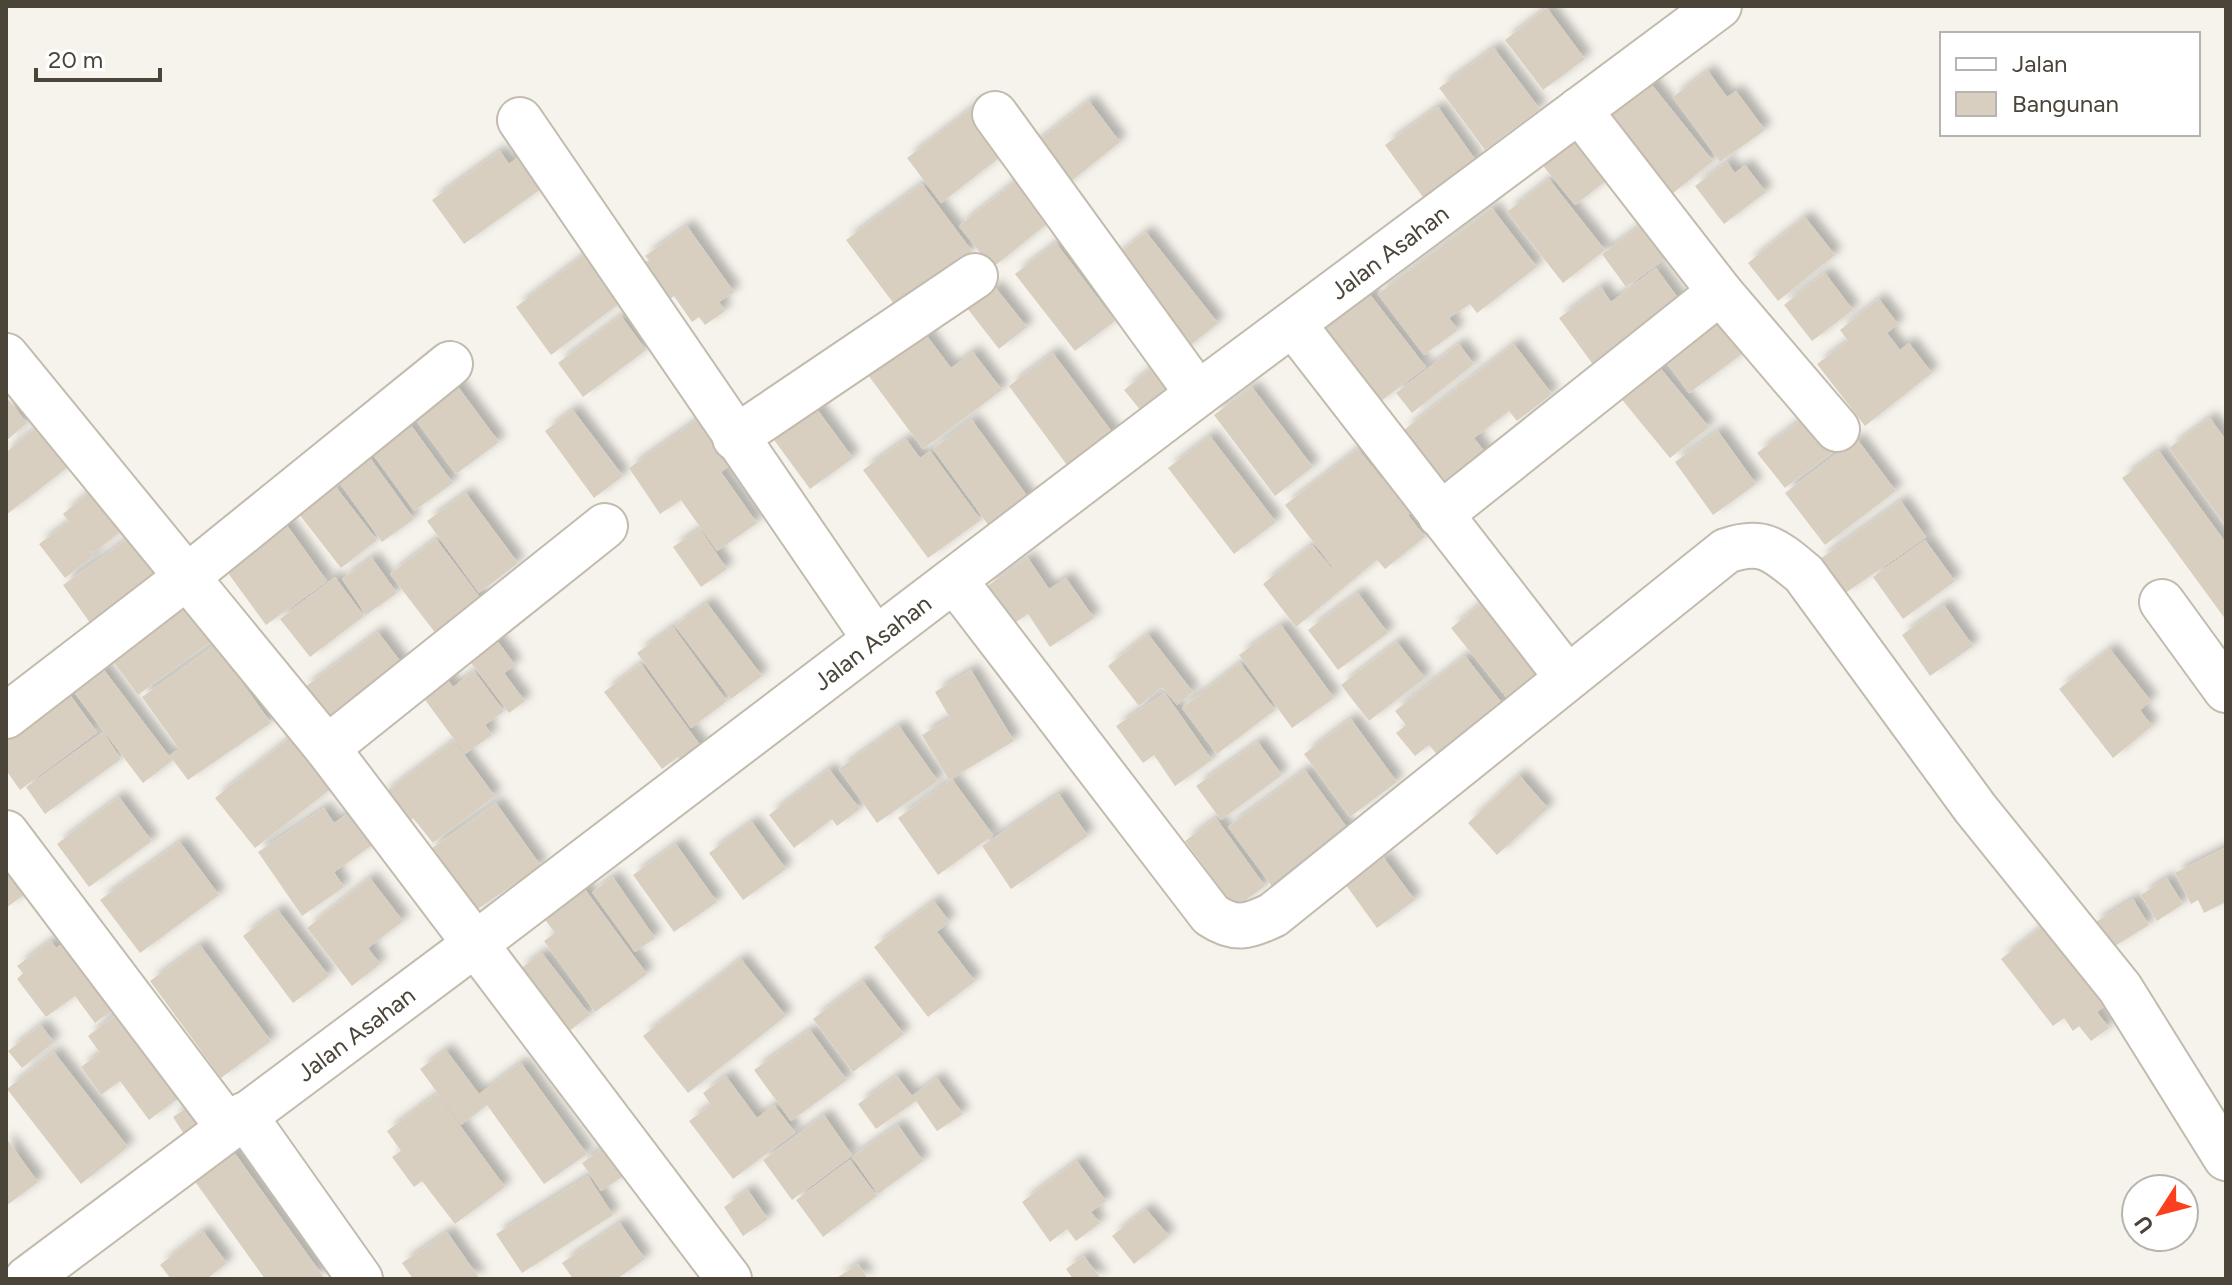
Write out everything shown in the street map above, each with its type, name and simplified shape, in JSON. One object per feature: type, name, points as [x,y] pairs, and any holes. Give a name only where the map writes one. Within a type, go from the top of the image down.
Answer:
[{"type":"street","name":"Jalan Asahan","points":[[27,1279],[474,945],[1198,394],[1719,6]]},
{"type":"street","points":[[1579,110],[1720,292],[1837,429]]},
{"type":"street","points":[[995,114],[1198,394]]},
{"type":"street","points":[[520,120],[875,639]]},
{"type":"street","points":[[735,438],[975,276]]},
{"type":"street","points":[[1440,515],[1720,292]]},
{"type":"street","points":[[1293,324],[1567,677]]},
{"type":"street","points":[[6,356],[327,748],[729,1279]]},
{"type":"street","points":[[6,716],[188,576],[450,364]]},
{"type":"street","points":[[327,748],[605,526]]},
{"type":"street","points":[[955,581],[1211,915],[1228,926],[1248,928],[1273,915],[1726,551],[1749,543],[1777,551],[1804,574],[1975,808],[2120,988],[2226,1158]]},
{"type":"street","points":[[2162,602],[2226,690]]},
{"type":"street","points":[[6,833],[360,1279]]},
{"type":"building","points":[[1547,8],[1585,59],[1543,90],[1505,40]]},
{"type":"building","points":[[1494,48],[1540,109],[1485,150],[1439,88]]},
{"type":"building","points":[[1708,71],[1727,97],[1736,91],[1765,130],[1720,162],[1673,97]]},
{"type":"building","points":[[1648,80],[1713,161],[1672,194],[1607,112]]},
{"type":"building","points":[[1089,101],[1120,142],[1060,190],[1028,149]]},
{"type":"building","points":[[975,106],[1008,151],[941,203],[907,158]]},
{"type":"building","points":[[1438,107],[1477,162],[1425,200],[1385,145]]},
{"type":"building","points":[[1586,125],[1620,170],[1575,205],[1540,162]]},
{"type":"building","points":[[500,151],[509,164],[522,154],[545,186],[464,244],[432,200]]},
{"type":"building","points":[[1727,162],[1735,173],[1745,165],[1766,192],[1724,224],[1695,186]]},
{"type":"building","points":[[1020,178],[1053,219],[992,268],[959,226]]},
{"type":"building","points":[[1549,179],[1605,250],[1563,283],[1507,212]]},
{"type":"building","points":[[922,184],[972,251],[897,308],[846,240]]},
{"type":"building","points":[[1492,208],[1537,267],[1477,313],[1470,304],[1449,318],[1458,330],[1424,355],[1378,294]]},
{"type":"building","points":[[1805,217],[1835,255],[1778,301],[1748,263]]},
{"type":"building","points":[[1651,218],[1675,252],[1626,287],[1602,254]]},
{"type":"building","points":[[687,226],[734,292],[719,302],[725,311],[705,325],[699,317],[692,322],[674,296],[667,301],[642,265],[649,260],[645,256]]},
{"type":"building","points":[[1146,232],[1218,323],[1181,353],[1109,262]]},
{"type":"building","points":[[1056,243],[1115,321],[1075,351],[1015,274]]},
{"type":"building","points":[[588,252],[624,300],[551,355],[516,307]]},
{"type":"building","points":[[1656,268],[1687,310],[1600,374],[1559,318],[1601,287],[1611,302]]},
{"type":"building","points":[[1825,273],[1853,310],[1812,341],[1784,305]]},
{"type":"building","points":[[995,287],[1027,327],[999,349],[967,308]]},
{"type":"building","points":[[1365,288],[1426,367],[1377,404],[1317,325]]},
{"type":"building","points":[[1879,299],[1898,324],[1887,333],[1900,350],[1909,343],[1932,373],[1865,426],[1817,364],[1848,341],[1840,330]]},
{"type":"building","points":[[1712,313],[1742,354],[1689,393],[1659,352]]},
{"type":"building","points":[[621,316],[646,350],[583,397],[558,363]]},
{"type":"building","points":[[924,332],[951,368],[973,352],[1002,390],[923,449],[868,375]]},
{"type":"building","points":[[1459,344],[1474,364],[1412,413],[1396,393]]},
{"type":"building","points":[[1514,344],[1552,394],[1517,421],[1509,411],[1474,438],[1488,456],[1448,487],[1404,430]]},
{"type":"building","points":[[1053,353],[1118,440],[1105,450],[1099,442],[1080,456],[1075,476],[1009,386]]},
{"type":"building","points":[[1161,361],[1182,388],[1146,417],[1124,390]]},
{"type":"building","points":[[1657,364],[1709,427],[1670,458],[1619,396]]},
{"type":"building","points":[[447,372],[499,442],[456,474],[404,404]]},
{"type":"building","points":[[6,383],[13,392],[6,397]]},
{"type":"building","points":[[1252,387],[1313,467],[1275,496],[1214,415]]},
{"type":"building","points":[[6,397],[27,423],[6,441]]},
{"type":"building","points":[[811,401],[853,458],[810,489],[769,433]]},
{"type":"building","points":[[573,410],[623,476],[594,498],[545,431]]},
{"type":"building","points":[[1812,412],[1838,448],[1785,488],[1757,453]]},
{"type":"building","points":[[405,417],[453,483],[414,511],[366,445]]},
{"type":"building","points":[[700,418],[732,464],[721,472],[757,523],[717,551],[681,500],[660,514],[629,468]]},
{"type":"building","points":[[2210,418],[2226,440],[2226,526],[2169,448]]},
{"type":"building","points":[[48,419],[60,456],[68,467],[6,515],[6,452]]},
{"type":"building","points":[[972,420],[1036,508],[997,537],[933,449]]},
{"type":"building","points":[[1718,431],[1756,484],[1713,515],[1675,462]]},
{"type":"building","points":[[1210,436],[1276,522],[1234,554],[1168,468]]},
{"type":"building","points":[[906,439],[920,458],[930,451],[981,520],[928,558],[863,470]]},
{"type":"building","points":[[1857,439],[1896,491],[1825,545],[1785,493]]},
{"type":"building","points":[[1358,449],[1382,479],[1393,470],[1420,505],[1408,515],[1425,537],[1385,569],[1377,560],[1296,627],[1263,584],[1312,545],[1343,581],[1285,505]]},
{"type":"building","points":[[365,451],[414,519],[382,542],[333,474]]},
{"type":"building","points":[[2159,451],[2226,543],[2226,620],[2122,478]]},
{"type":"building","points":[[97,486],[128,526],[93,553],[76,533],[94,556],[65,578],[39,544],[69,522],[63,514]]},
{"type":"building","points":[[335,486],[377,540],[341,568],[299,514]]},
{"type":"building","points":[[466,493],[518,563],[479,593],[427,521]]},
{"type":"building","points":[[1901,501],[1926,537],[1844,594],[1820,559]]},
{"type":"building","points":[[278,513],[327,581],[266,625],[217,558]]},
{"type":"building","points":[[700,529],[727,569],[701,587],[673,547]]},
{"type":"building","points":[[129,538],[164,586],[98,634],[63,585]]},
{"type":"building","points":[[436,539],[485,604],[440,639],[390,574]]},
{"type":"building","points":[[1925,540],[1955,581],[1903,619],[1873,577]]},
{"type":"building","points":[[372,558],[397,593],[366,615],[342,579]]},
{"type":"building","points":[[1028,558],[1049,589],[1066,578],[1094,618],[1050,647],[1028,614],[1013,624],[987,586]]},
{"type":"building","points":[[335,577],[364,616],[310,657],[280,619]]},
{"type":"building","points":[[1358,593],[1388,633],[1338,670],[1308,630]]},
{"type":"building","points":[[177,595],[212,641],[138,695],[104,649]]},
{"type":"building","points":[[1491,596],[1552,672],[1512,704],[1451,628]]},
{"type":"building","points":[[707,603],[762,676],[731,699],[675,626]]},
{"type":"building","points":[[1944,605],[1973,646],[1930,676],[1902,635]]},
{"type":"building","points":[[1281,625],[1334,698],[1292,728],[1239,655]]},
{"type":"building","points":[[673,627],[727,701],[691,728],[637,653]]},
{"type":"building","points":[[490,631],[515,665],[504,673],[525,701],[509,713],[462,651]]},
{"type":"building","points":[[378,632],[410,674],[336,730],[304,688]]},
{"type":"building","points":[[1148,634],[1193,692],[1177,705],[1162,687],[1139,706],[1108,666]]},
{"type":"building","points":[[1397,642],[1425,678],[1369,721],[1341,685]]},
{"type":"building","points":[[215,645],[271,723],[188,780],[173,760],[143,783],[71,688],[101,666],[169,756],[179,749],[142,697]]},
{"type":"building","points":[[2110,649],[2151,701],[2140,710],[2152,726],[2113,758],[2059,689]]},
{"type":"building","points":[[1465,656],[1509,712],[1444,763],[1429,745],[1415,756],[1396,733],[1406,725],[1395,711]]},
{"type":"building","points":[[1240,663],[1275,710],[1217,754],[1182,708]]},
{"type":"building","points":[[641,664],[706,753],[686,768],[678,757],[662,769],[604,692]]},
{"type":"building","points":[[971,670],[1014,741],[949,780],[922,735],[950,718],[935,692]]},
{"type":"building","points":[[474,671],[504,711],[485,725],[492,735],[465,754],[417,689],[442,672],[453,687]]},
{"type":"building","points":[[65,688],[97,732],[20,790],[6,770],[6,732]]},
{"type":"building","points":[[1165,693],[1212,760],[1175,786],[1154,755],[1143,763],[1116,726]]},
{"type":"building","points":[[1351,719],[1397,782],[1350,817],[1304,754]]},
{"type":"building","points":[[899,726],[938,781],[877,823],[839,769]]},
{"type":"building","points":[[103,732],[121,759],[45,814],[26,787]]},
{"type":"building","points":[[291,737],[332,788],[255,848],[215,798]]},
{"type":"building","points":[[454,741],[495,796],[433,843],[413,818],[404,825],[382,795]]},
{"type":"building","points":[[1258,742],[1282,775],[1221,820],[1196,786]]},
{"type":"building","points":[[829,769],[860,809],[837,826],[832,819],[794,848],[769,815]]},
{"type":"building","points":[[1305,770],[1354,837],[1277,893],[1228,827]]},
{"type":"building","points":[[1519,775],[1548,808],[1497,855],[1468,823]]},
{"type":"building","points":[[952,779],[993,835],[938,875],[898,818]]},
{"type":"building","points":[[1059,794],[1088,836],[1011,889],[982,846]]},
{"type":"building","points":[[119,797],[152,841],[89,887],[57,844]]},
{"type":"building","points":[[496,803],[541,866],[472,913],[428,851]]},
{"type":"building","points":[[324,808],[334,823],[356,808],[378,841],[334,872],[344,887],[302,916],[258,852]]},
{"type":"building","points":[[1216,818],[1265,886],[1235,908],[1185,841]]},
{"type":"building","points":[[752,822],[786,869],[743,900],[709,853]]},
{"type":"building","points":[[180,842],[219,895],[140,953],[100,900]]},
{"type":"building","points":[[676,844],[717,902],[674,932],[633,875]]},
{"type":"building","points":[[2226,847],[2226,902],[2204,913],[2198,900],[2191,904],[2175,873]]},
{"type":"building","points":[[1383,857],[1415,900],[1377,928],[1346,885]]},
{"type":"building","points":[[6,859],[40,883],[6,908]]},
{"type":"building","points":[[613,877],[655,938],[635,952],[592,892]]},
{"type":"building","points":[[370,878],[403,921],[368,948],[380,964],[352,986],[307,928]]},
{"type":"building","points":[[2167,878],[2183,904],[2157,921],[2141,895]]},
{"type":"building","points":[[581,884],[647,974],[595,1012],[544,941],[555,933],[540,913]]},
{"type":"building","points":[[2133,899],[2149,925],[2110,949],[2094,923]]},
{"type":"building","points":[[934,901],[949,921],[937,932],[975,981],[928,1017],[874,947]]},
{"type":"building","points":[[278,910],[329,976],[293,1003],[243,936]]},
{"type":"building","points":[[2054,918],[2116,998],[2097,1012],[2109,1028],[2091,1041],[2079,1026],[2073,1031],[2064,1018],[2053,1026],[2001,959]]},
{"type":"building","points":[[72,936],[124,1002],[95,1023],[75,996],[46,1017],[17,979],[23,973],[17,966],[51,941],[56,948]]},
{"type":"building","points":[[200,945],[271,1041],[221,1078],[150,981]]},
{"type":"building","points":[[542,953],[590,1015],[568,1032],[519,970]]},
{"type":"building","points":[[741,959],[786,1016],[688,1093],[643,1036]]},
{"type":"building","points":[[863,981],[904,1034],[853,1072],[813,1019]]},
{"type":"building","points":[[122,1010],[191,1089],[149,1120],[120,1081],[101,1095],[81,1067],[100,1053],[88,1036]]},
{"type":"building","points":[[41,1025],[54,1042],[22,1068],[8,1051]]},
{"type":"building","points":[[810,1030],[847,1080],[791,1121],[754,1070]]},
{"type":"building","points":[[446,1050],[479,1094],[521,1063],[587,1154],[544,1184],[487,1105],[461,1125],[420,1069]]},
{"type":"building","points":[[54,1052],[128,1147],[81,1184],[7,1089]]},
{"type":"building","points":[[726,1076],[757,1118],[774,1105],[795,1132],[733,1179],[689,1121],[711,1105],[703,1093]]},
{"type":"building","points":[[897,1076],[912,1096],[937,1078],[963,1114],[937,1131],[916,1101],[876,1129],[858,1104]]},
{"type":"building","points":[[437,1094],[505,1187],[455,1224],[422,1181],[414,1187],[392,1157],[401,1151],[387,1131]]},
{"type":"building","points":[[199,1100],[215,1126],[189,1142],[173,1117]]},
{"type":"building","points":[[824,1115],[852,1155],[792,1200],[763,1160]]},
{"type":"building","points":[[898,1125],[923,1161],[878,1194],[852,1157]]},
{"type":"building","points":[[6,1138],[38,1182],[6,1206]]},
{"type":"building","points":[[610,1143],[631,1171],[601,1191],[582,1163]]},
{"type":"building","points":[[231,1148],[325,1279],[265,1279],[191,1176]]},
{"type":"building","points":[[850,1160],[877,1196],[823,1237],[796,1200]]},
{"type":"building","points":[[1077,1161],[1106,1201],[1091,1212],[1100,1223],[1076,1241],[1067,1229],[1050,1242],[1022,1202]]},
{"type":"building","points":[[588,1176],[613,1215],[522,1273],[496,1234]]},
{"type":"building","points":[[748,1190],[768,1219],[743,1236],[724,1207]]},
{"type":"building","points":[[1146,1209],[1169,1236],[1134,1264],[1112,1236]]},
{"type":"building","points":[[620,1223],[645,1259],[617,1279],[573,1279],[562,1263]]},
{"type":"building","points":[[203,1231],[227,1263],[207,1279],[171,1279],[160,1265]]},
{"type":"building","points":[[447,1232],[480,1279],[413,1279],[402,1263]]},
{"type":"building","points":[[1084,1256],[1101,1279],[1073,1279],[1066,1269]]},
{"type":"building","points":[[858,1264],[868,1279],[835,1279]]}]
